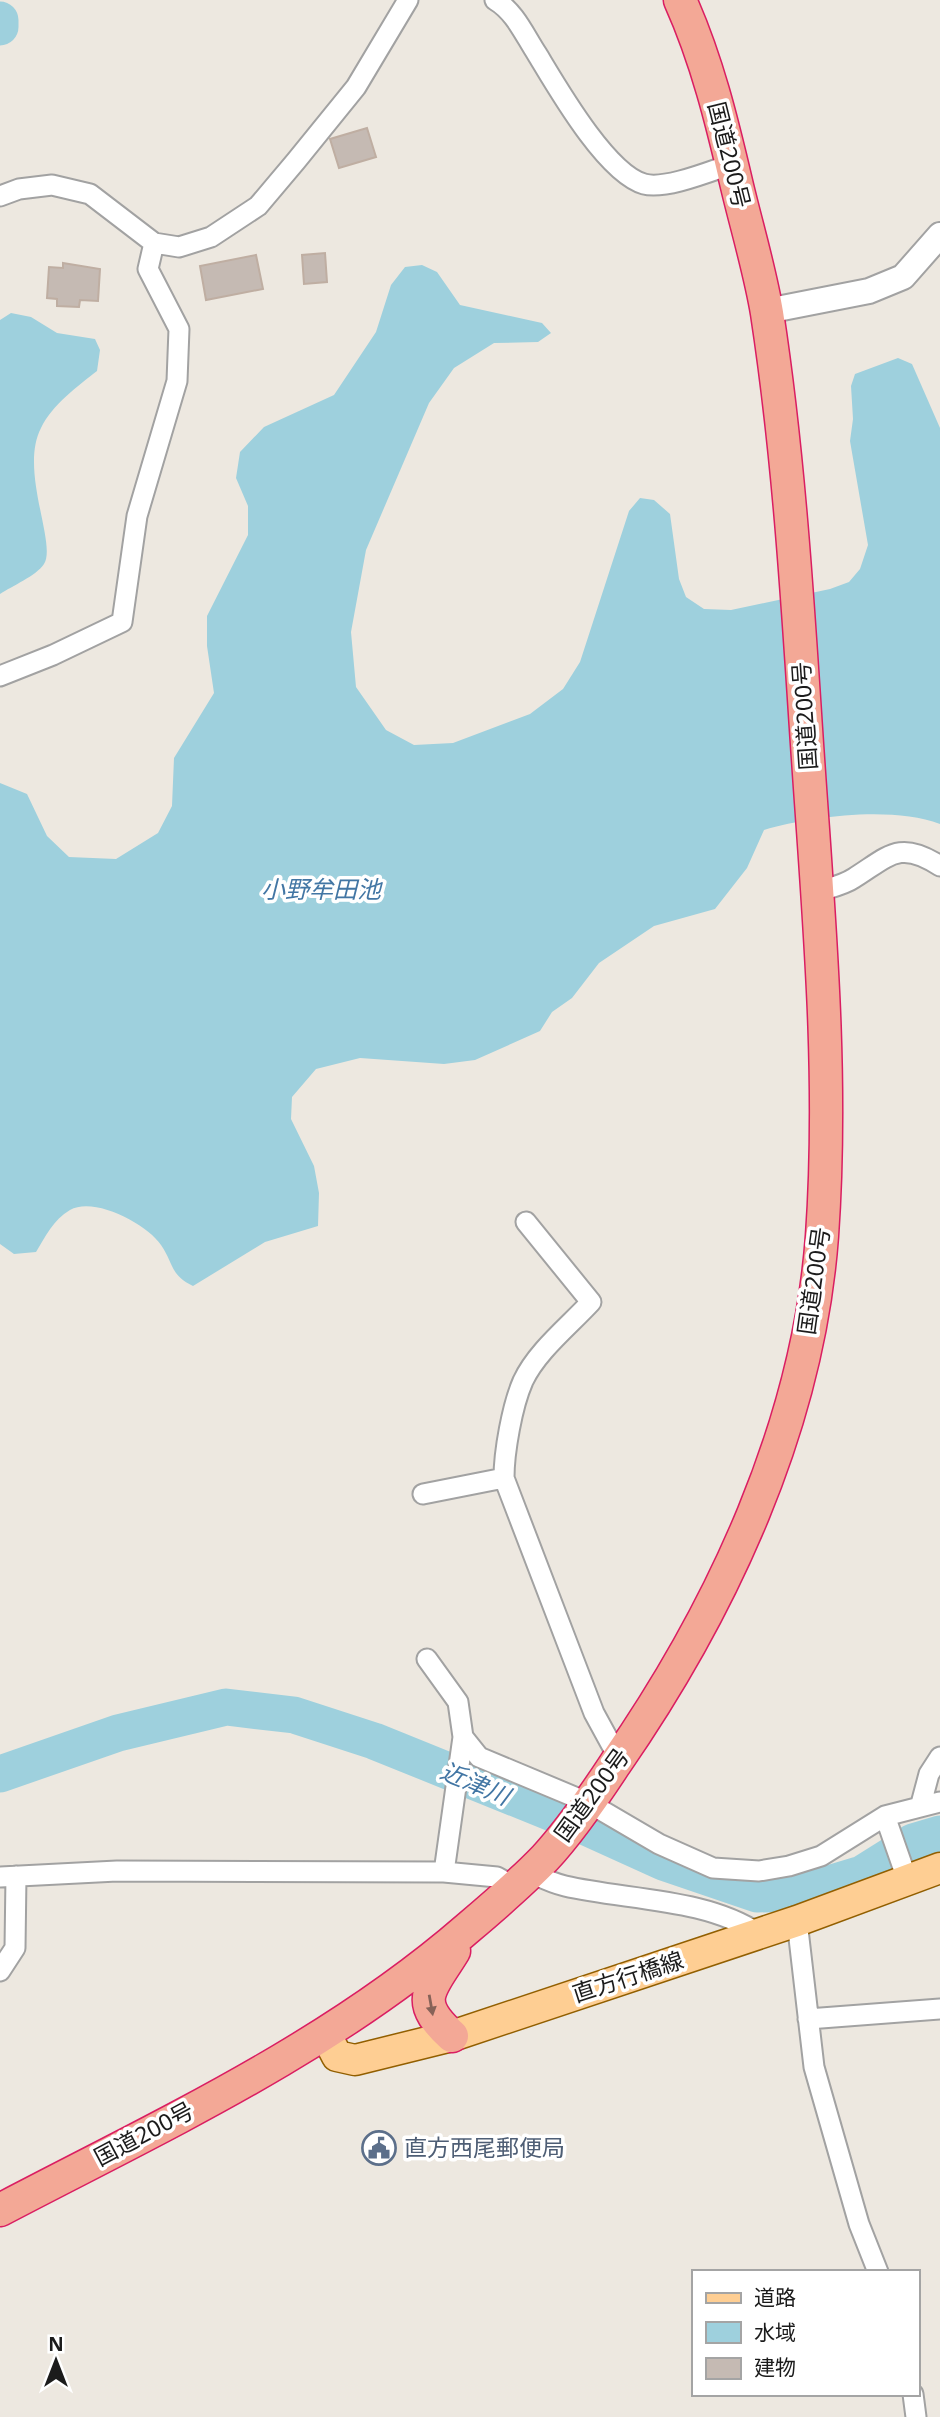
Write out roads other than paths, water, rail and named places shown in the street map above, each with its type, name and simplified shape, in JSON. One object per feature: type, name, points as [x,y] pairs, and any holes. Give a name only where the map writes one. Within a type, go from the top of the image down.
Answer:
[{"type":"highway","name":"国道200号","points":[[0,2210],[199,2105],[325,2033],[468,1929],[529,1872],[589,1803],[659,1700],[716,1593],[763,1486],[794,1399],[810,1321],[821,1242],[827,1086],[824,981],[794,550],[767,311],[704,52],[680,0]]},
{"type":"highway","points":[[452,2036],[434,2019],[428,2002],[430,1985],[468,1929]]},
{"type":"main road","name":"直方行橋線","points":[[325,2033],[337,2056],[355,2060],[452,2036],[797,1921],[904,1872],[940,1868]]},
{"type":"street","points":[[0,196],[19,189],[52,186],[90,194],[154,243],[179,247],[211,237],[258,206],[356,87],[408,0]]},
{"type":"street","points":[[495,0],[509,9],[556,85],[603,153],[629,176],[646,185],[677,181],[732,164]]},
{"type":"street","points":[[767,311],[869,291],[903,277],[940,235]]},
{"type":"street","points":[[0,676],[53,655],[122,622],[137,516],[177,381],[179,329],[148,269],[154,243]]},
{"type":"street","points":[[816,882],[852,880],[882,857],[907,852],[940,866]]},
{"type":"street","points":[[526,1222],[591,1302],[540,1357],[523,1381],[503,1458],[503,1478],[594,1713],[612,1746],[625,1751]]},
{"type":"street","points":[[423,1493],[503,1478]]},
{"type":"street","points":[[426,1659],[458,1702],[462,1746],[444,1872]]},
{"type":"street","points":[[462,1746],[479,1757],[589,1803],[659,1844],[713,1868],[734,1871],[789,1866],[821,1856],[886,1820],[931,1803],[929,1774],[940,1757]]},
{"type":"street","points":[[886,1820],[904,1872]]},
{"type":"street","points":[[0,1970],[16,1948],[8,1876],[117,1871],[444,1872],[497,1877],[529,1872],[564,1885],[636,1895],[739,1920],[759,1934]]},
{"type":"street","points":[[797,1921],[814,2067],[859,2224],[876,2270]]},
{"type":"street","points":[[808,2019],[940,2009]]},
{"type":"street","points":[[913,2396],[916,2417]]},
{"type":"water","name":"小野牟田池","points":[[422,265],[437,272],[460,305],[542,323],[551,333],[538,342],[494,343],[454,368],[429,403],[366,550],[351,632],[356,687],[386,730],[414,745],[453,743],[530,714],[563,689],[580,662],[629,511],[640,498],[654,500],[670,514],[679,579],[686,597],[704,609],[731,610],[830,589],[849,582],[860,569],[868,545],[850,441],[853,419],[851,386],[855,374],[898,358],[912,364],[940,428],[940,824],[899,815],[876,814],[828,817],[764,830],[747,868],[715,909],[654,926],[599,963],[572,998],[552,1012],[540,1031],[475,1060],[444,1064],[360,1058],[316,1069],[292,1097],[291,1119],[314,1166],[319,1193],[318,1226],[265,1242],[193,1286],[176,1273],[154,1237],[132,1221],[106,1209],[80,1207],[70,1210],[50,1229],[36,1252],[14,1254],[0,1244],[0,783],[27,794],[47,836],[69,857],[116,859],[158,833],[172,806],[174,758],[214,693],[207,646],[207,616],[248,535],[248,506],[236,478],[240,452],[264,427],[334,395],[376,332],[391,285],[405,267]]},
{"type":"water","points":[[11,313],[31,317],[57,333],[95,339],[100,350],[97,371],[66,396],[52,412],[41,428],[35,445],[36,484],[46,540],[47,554],[44,564],[30,577],[0,594],[0,320]]},
{"type":"waterway","points":[[0,20],[0,27]]},
{"type":"waterway","name":"近津川","points":[[0,1774],[118,1733],[226,1707],[294,1715],[374,1741],[577,1823],[663,1862],[757,1894],[799,1893],[862,1874],[913,1842],[940,1834]]},
{"type":"place","name":"直方西尾郵便局","points":[[379,2148]]}]
